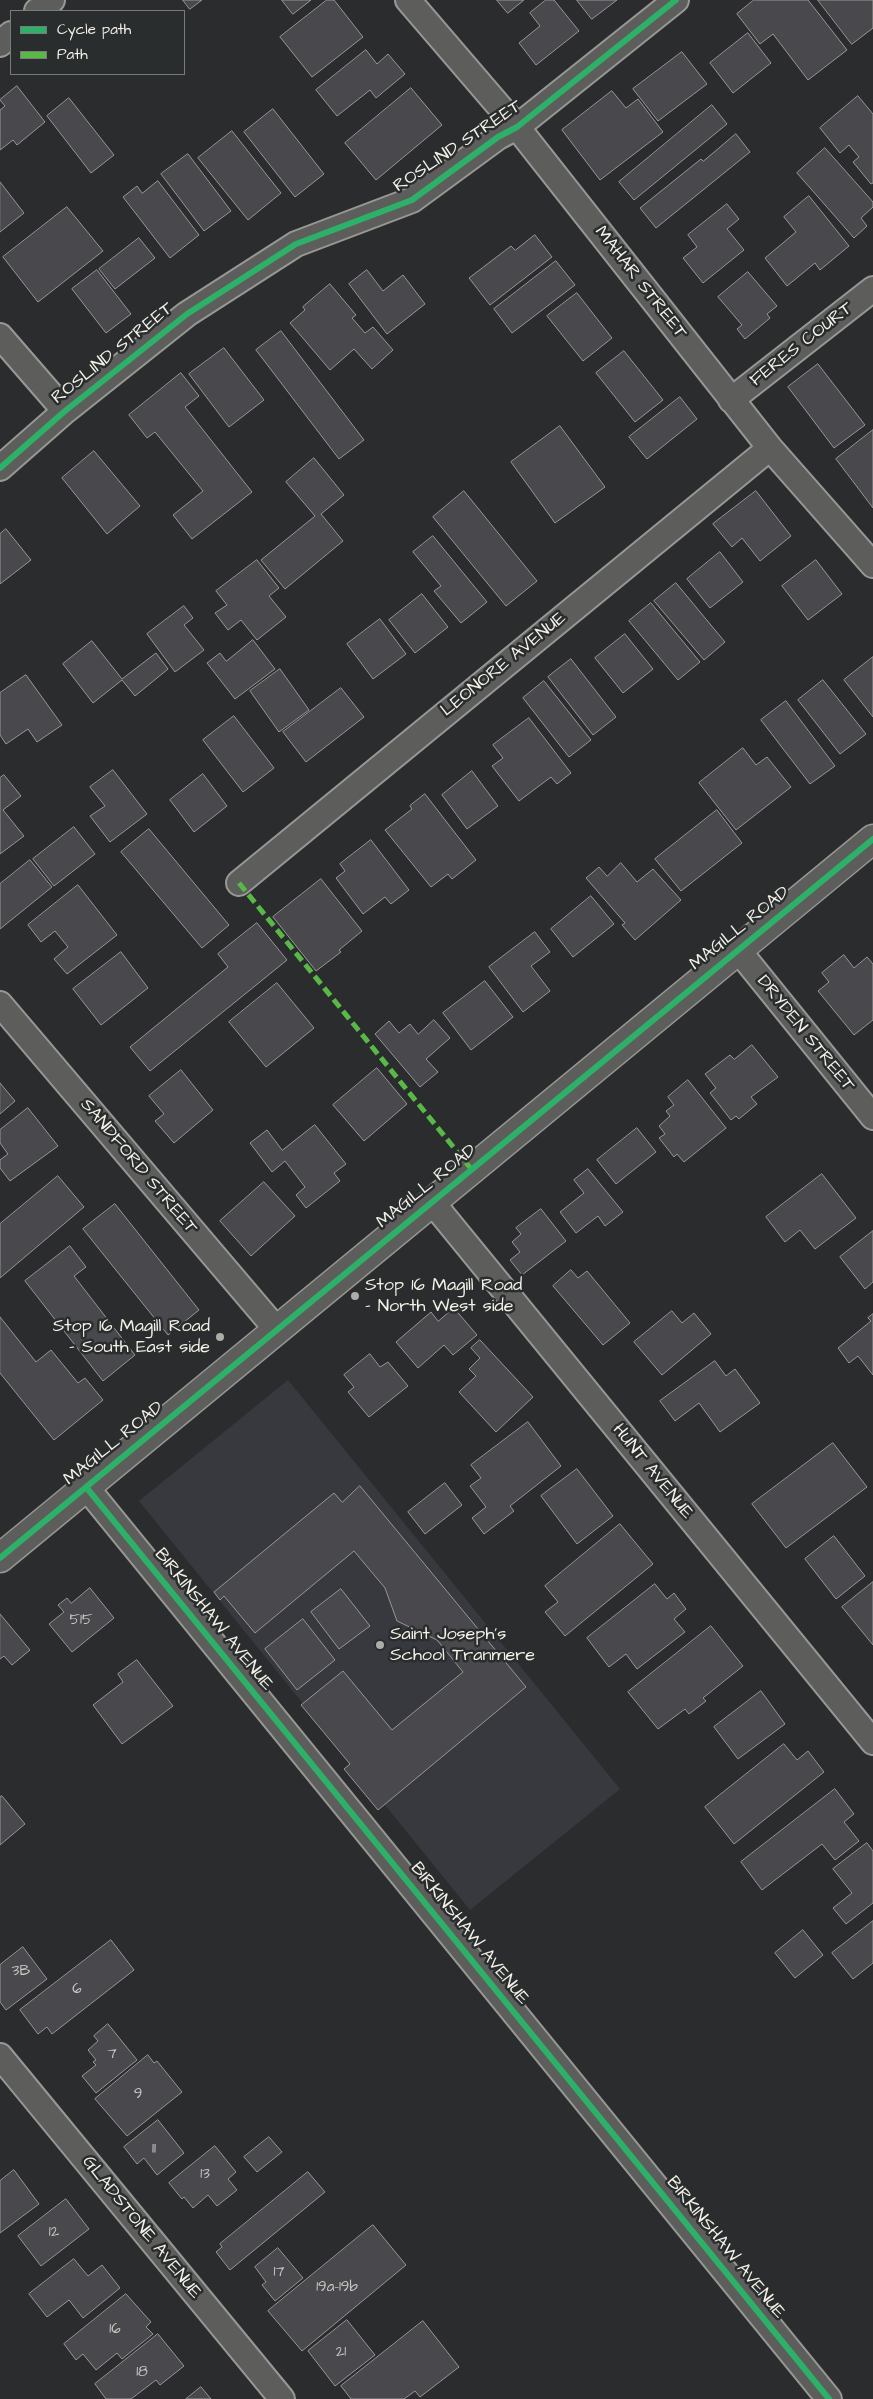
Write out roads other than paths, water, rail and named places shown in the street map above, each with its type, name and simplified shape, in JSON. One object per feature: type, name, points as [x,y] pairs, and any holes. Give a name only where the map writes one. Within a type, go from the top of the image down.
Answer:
[{"type":"main road","name":"MAGILL ROAD","points":[[0,1558],[873,839]]},
{"type":"street","points":[[38,10],[52,0]]},
{"type":"street","name":"MAHAR STREET","points":[[408,0],[517,127],[770,448],[873,565]]},
{"type":"street","name":"ROSLIND STREET","points":[[0,468],[65,411],[187,314],[296,244],[412,200],[498,137],[517,127],[676,0]]},
{"type":"street","points":[[0,44],[10,35]]},
{"type":"street","name":"FERES COURT","points":[[731,400],[873,289]]},
{"type":"street","points":[[0,336],[65,411]]},
{"type":"street","name":"LEONORE AVENUE","points":[[239,883],[770,448]]},
{"type":"street","name":"DRYDEN STREET","points":[[738,950],[873,1117]]},
{"type":"street","name":"SANDFORD STREET","points":[[2,1011],[277,1330]]},
{"type":"street","name":"HUNT AVENUE","points":[[432,1202],[873,1742]]},
{"type":"street","name":"BIRKINSHAW AVENUE","points":[[86,1487],[829,2399]]},
{"type":"street","name":"GLADSTONE AVENUE","points":[[0,2056],[282,2399]]},
{"type":"place","name":"Stop 16 Magill Road - North West side","points":[[355,1296]]},
{"type":"place","name":"Stop 16 Magill Road - South East side","points":[[220,1337]]},
{"type":"place","name":"Saint Joseph's School Tranmere","points":[[380,1645]]}]
